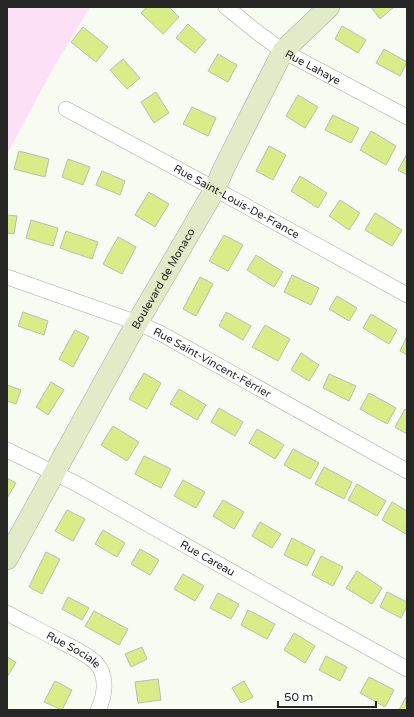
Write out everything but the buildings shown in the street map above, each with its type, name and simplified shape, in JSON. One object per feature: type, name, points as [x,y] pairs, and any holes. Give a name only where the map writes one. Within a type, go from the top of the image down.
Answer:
[{"type":"street","name":"Rue Lahaye","points":[[226,7],[283,51],[407,117]]},
{"type":"street","name":"Boulevard de Monaco","points":[[7,559],[138,323],[215,189],[223,170],[283,51],[329,7]]},
{"type":"street","name":"Rue Saint-Louis-De-France","points":[[66,109],[215,189],[407,296]]},
{"type":"street","name":"Rue Saint-Vincent-Férrier","points":[[7,277],[138,323],[160,333],[407,471]]},
{"type":"street","name":"Rue Careau","points":[[7,450],[77,484],[407,669]]},
{"type":"street","name":"Rue Sociale","points":[[7,613],[84,654],[97,664],[103,676],[105,688],[102,704],[98,710]]},
{"type":"shaded area","points":[[7,7],[90,7],[51,72],[7,154]]}]
